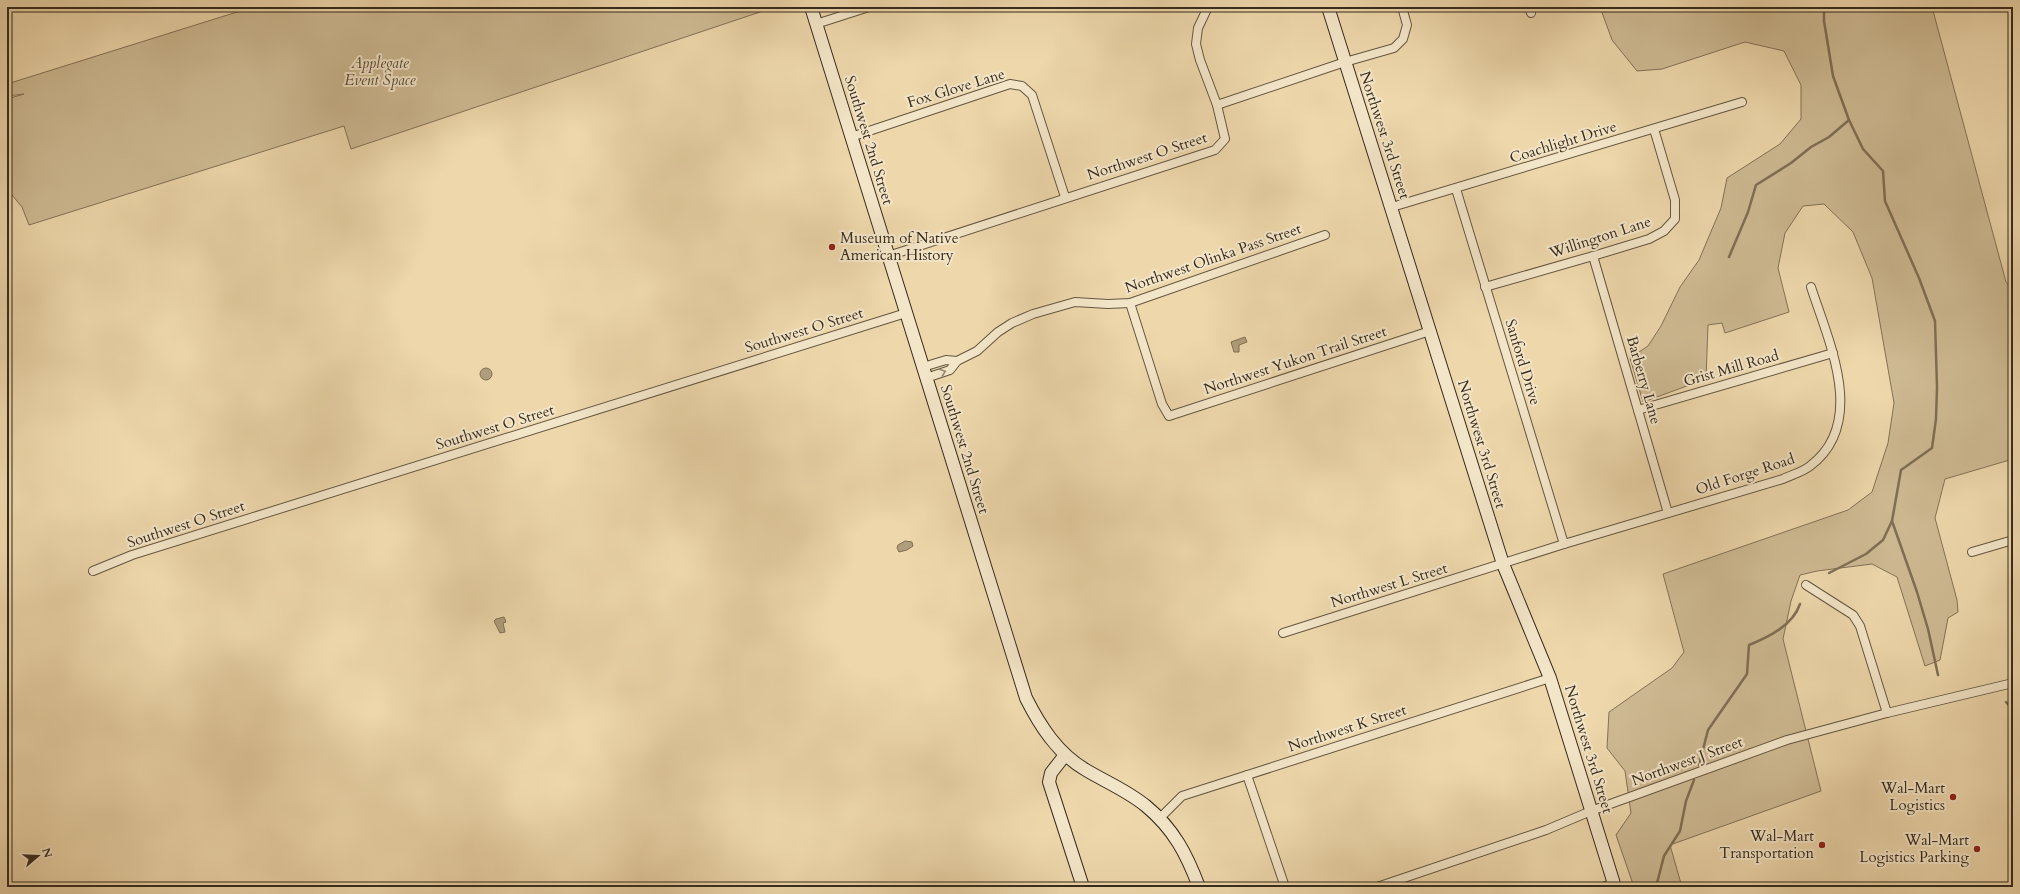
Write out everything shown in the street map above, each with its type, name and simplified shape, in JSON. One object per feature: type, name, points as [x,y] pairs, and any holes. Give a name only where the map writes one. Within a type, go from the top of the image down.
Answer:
[{"type":"street","name":"Southwest 2nd Street","points":[[811,7],[1026,698],[1037,720],[1051,741],[1065,755],[1084,769],[1133,797],[1160,818],[1175,836],[1187,856],[1199,887]]},
{"type":"street","points":[[816,24],[869,7]]},
{"type":"street","points":[[1208,7],[1198,28],[1196,44],[1200,60],[1217,105],[1345,62],[1394,48],[1403,39],[1407,25],[1402,7]]},
{"type":"street","name":"Northwest 3rd Street","points":[[1328,7],[1503,564],[1550,678],[1591,811],[1611,886]]},
{"type":"street","name":"Fox Glove Lane","points":[[851,137],[1010,84],[1022,86],[1032,95],[1065,197]]},
{"type":"street","name":"Coachlight Drive","points":[[1392,207],[1742,102]]},
{"type":"street","name":"Northwest O Street","points":[[888,256],[1065,197],[1215,150],[1225,139],[1217,105]]},
{"type":"street","name":"Willington Lane","points":[[1485,286],[1593,256],[1654,236],[1664,231],[1675,219],[1675,200],[1654,129]]},
{"type":"street","name":"Sanford Drive","points":[[1456,189],[1564,544]]},
{"type":"street","name":"Northwest Olinka Pass Street","points":[[925,372],[950,370],[957,361],[977,351],[998,332],[1012,323],[1033,314],[1075,302],[1108,304],[1130,302],[1326,235]]},
{"type":"street","name":"Barberry Lane","points":[[1593,256],[1668,513]]},
{"type":"street","name":"Old Forge Road","points":[[1503,564],[1564,544],[1783,479],[1810,466],[1828,447],[1839,425],[1842,395],[1832,353],[1811,286]]},
{"type":"street","name":"Northwest Yukon Trail Street","points":[[1130,302],[1162,404],[1169,416],[1430,331]]},
{"type":"street","name":"Southwest O Street","points":[[93,571],[132,555],[906,313]]},
{"type":"street","name":"Grist Mill Road","points":[[1638,410],[1832,353]]},
{"type":"street","points":[[1972,552],[2013,540]]},
{"type":"street","name":"Northwest L Street","points":[[1283,633],[1503,564]]},
{"type":"street","points":[[1806,585],[1853,615],[1860,626],[1887,713]]},
{"type":"street","name":"Northwest K Street","points":[[1160,818],[1182,796],[1550,678]]},
{"type":"street","name":"Northwest J Street","points":[[1377,887],[1546,830],[1591,811],[1787,740],[1887,713],[2013,683]]},
{"type":"street","points":[[1065,755],[1051,773],[1049,782],[1083,887]]},
{"type":"street","points":[[1247,775],[1285,887]]},
{"type":"green space","name":"Applegate Event Space","points":[[253,7],[775,7],[351,149],[344,126],[29,225],[22,207],[7,189],[7,99],[24,94],[7,96],[7,84]]},
{"type":"green space","points":[[1600,7],[1932,7],[2006,282],[2013,290],[2013,459],[1945,479],[1935,518],[1957,600],[1958,612],[1948,618],[1940,660],[1925,666],[1897,577],[1872,564],[1817,571],[1800,575],[1791,601],[1783,639],[1821,791],[1670,845],[1682,887],[1634,887],[1616,835],[1631,813],[1625,771],[1607,748],[1609,712],[1672,668],[1684,652],[1663,574],[1848,510],[1872,492],[1888,443],[1894,403],[1872,278],[1853,232],[1824,204],[1803,206],[1785,233],[1778,268],[1789,312],[1725,333],[1722,323],[1708,325],[1706,379],[1643,402],[1630,358],[1648,346],[1661,326],[1680,287],[1699,260],[1721,208],[1727,178],[1780,144],[1801,119],[1801,85],[1784,51],[1745,42],[1662,69],[1637,71],[1612,40]]},
{"type":"shaded area","points":[[1245,337],[1247,342],[1239,345],[1239,352],[1234,352],[1231,342]]},
{"type":"shaded area","points":[[486,368],[490,370],[492,374],[490,378],[486,380],[482,378],[480,374],[482,370]]},
{"type":"shaded area","points":[[905,541],[912,542],[913,546],[907,550],[899,552],[897,548],[898,545]]},
{"type":"shaded area","points":[[504,617],[506,622],[503,623],[505,632],[500,633],[494,621]]},
{"type":"waterway","points":[[1824,7],[1824,21],[1833,76],[1849,120],[1863,149],[1883,171],[1885,201],[1919,278],[1935,321],[1937,387],[1936,419],[1932,448],[1901,470],[1892,521],[1917,592],[1928,629],[1938,675]]},
{"type":"waterway","points":[[1729,257],[1748,212],[1756,185],[1791,163],[1811,147],[1829,137],[1849,120]]},
{"type":"waterway","points":[[1829,573],[1866,554],[1883,540],[1892,521]]},
{"type":"waterway","points":[[1699,765],[1708,730],[1747,674],[1749,645],[1772,634],[1786,624],[1797,611],[1800,604]]},
{"type":"waterway","points":[[2006,702],[2013,710]]},
{"type":"waterway","points":[[1656,887],[1664,856],[1680,831],[1686,801],[1694,780]]},
{"type":"place","name":"Museum of Native American History","points":[[832,247]]},
{"type":"place","name":"Wal-Mart Logistics","points":[[1953,797]]},
{"type":"place","name":"Wal-Mart Transportation","points":[[1822,845]]},
{"type":"place","name":"Wal-Mart Logistics Parking","points":[[1977,849]]}]
